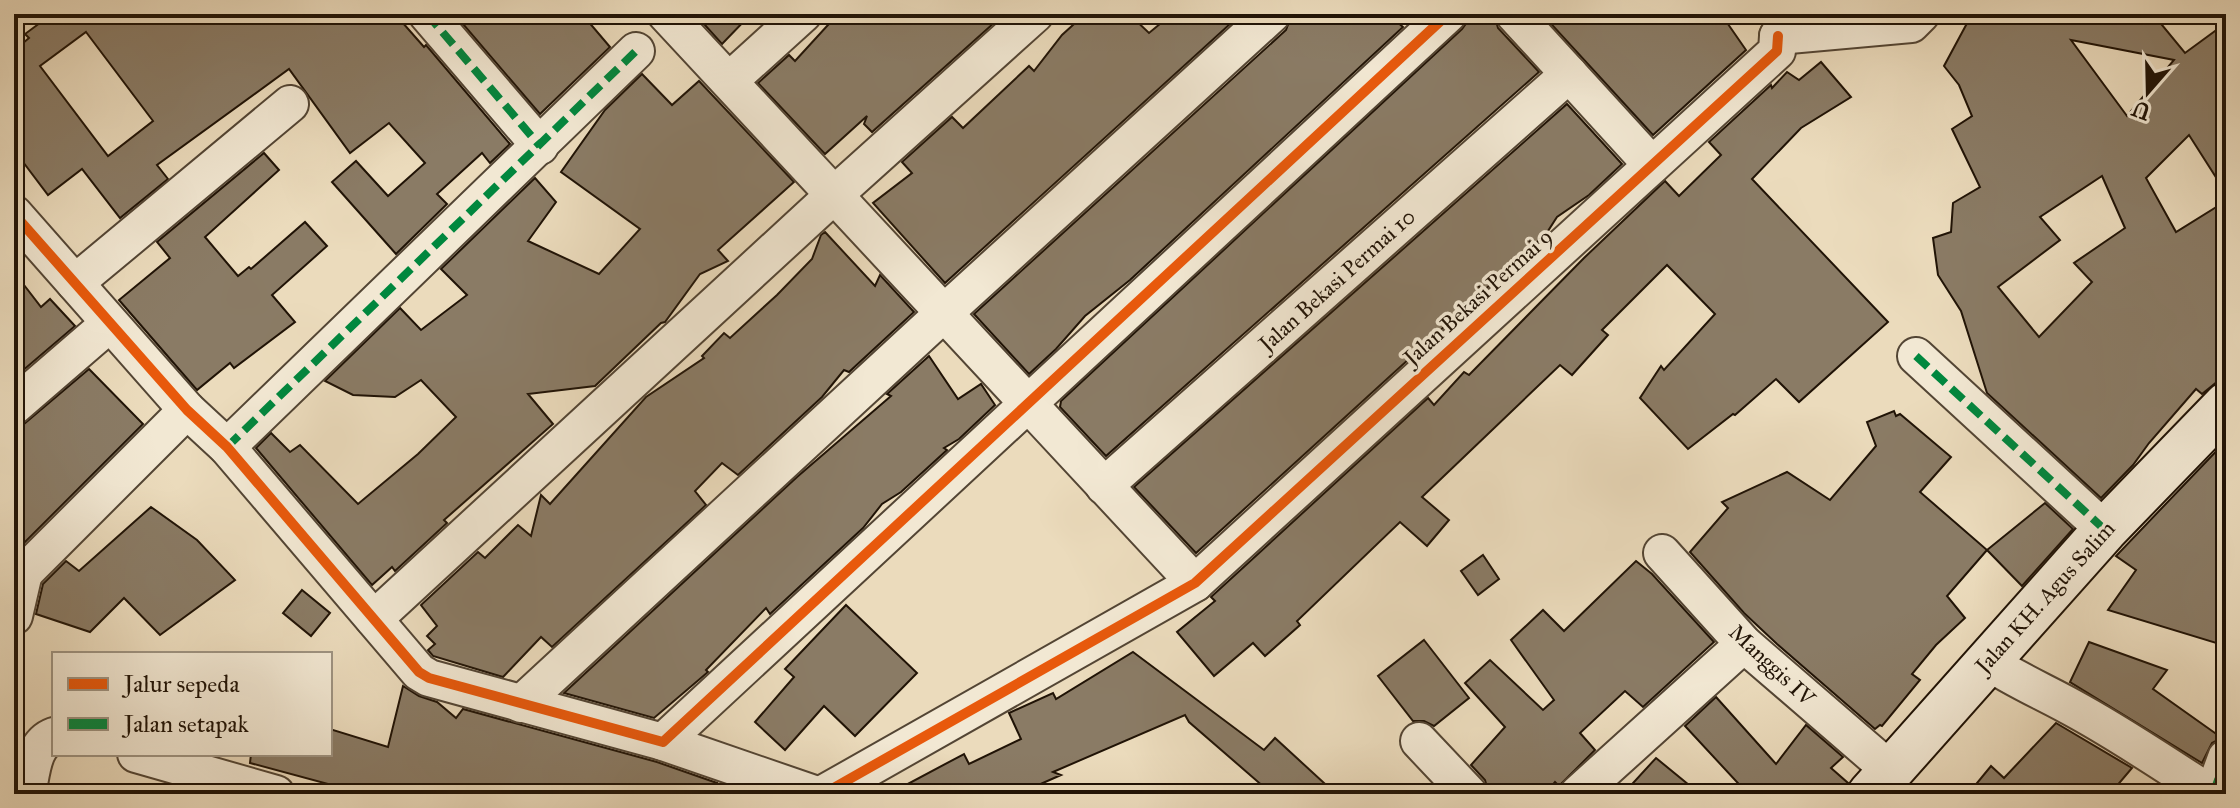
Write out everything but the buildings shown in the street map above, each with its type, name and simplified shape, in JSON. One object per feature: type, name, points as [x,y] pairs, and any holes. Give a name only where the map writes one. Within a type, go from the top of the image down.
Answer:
[{"type":"street","points":[[427,14],[540,146]]},
{"type":"street","points":[[666,14],[1195,583]]},
{"type":"street","points":[[729,81],[803,14]]},
{"type":"street","points":[[374,619],[1035,14]]},
{"type":"street","points":[[521,704],[1272,14]]},
{"type":"street","points":[[663,742],[1448,14]]},
{"type":"street","points":[[1514,14],[1652,165]]},
{"type":"street","points":[[1769,25],[1911,24],[1921,14]]},
{"type":"street","name":"Jalan Bekasi Permai 9","points":[[823,794],[1195,583],[1777,51],[1769,25]]},
{"type":"street","points":[[227,447],[636,51]]},
{"type":"street","name":"Jalan Bekasi Permai 10","points":[[1104,486],[1569,74]]},
{"type":"street","points":[[75,283],[290,104]]},
{"type":"street","points":[[19,231],[75,283],[187,410],[227,447],[423,675],[663,742],[814,794]]},
{"type":"street","points":[[14,406],[109,324]]},
{"type":"street","points":[[1916,356],[2105,530]]},
{"type":"street","name":"Jalan KH. Agus Salim","points":[[1880,782],[2105,530],[2226,405]]},
{"type":"street","points":[[14,616],[19,572],[187,410]]},
{"type":"street","name":"Manggis IV","points":[[1662,553],[1744,644],[1880,782]]},
{"type":"street","points":[[1578,794],[1744,644]]},
{"type":"street","points":[[1987,661],[2021,683],[2077,710],[2133,743],[2212,794],[2226,758]]},
{"type":"street","points":[[27,794],[37,750],[42,742],[52,737]]},
{"type":"street","points":[[1419,741],[1469,794]]},
{"type":"street","points":[[143,756],[276,794]]},
{"type":"marked path","points":[[427,14],[540,146]]},
{"type":"marked path","points":[[227,447],[636,51]]},
{"type":"marked path","points":[[1916,356],[2105,530]]},
{"type":"marked path","points":[[2213,794],[2226,758]]},
{"type":"cycle path","points":[[14,214],[187,410],[227,447],[419,672],[429,678],[663,742],[1448,14]]},
{"type":"cycle path","points":[[823,794],[1195,583],[1777,51],[1778,36]]}]
